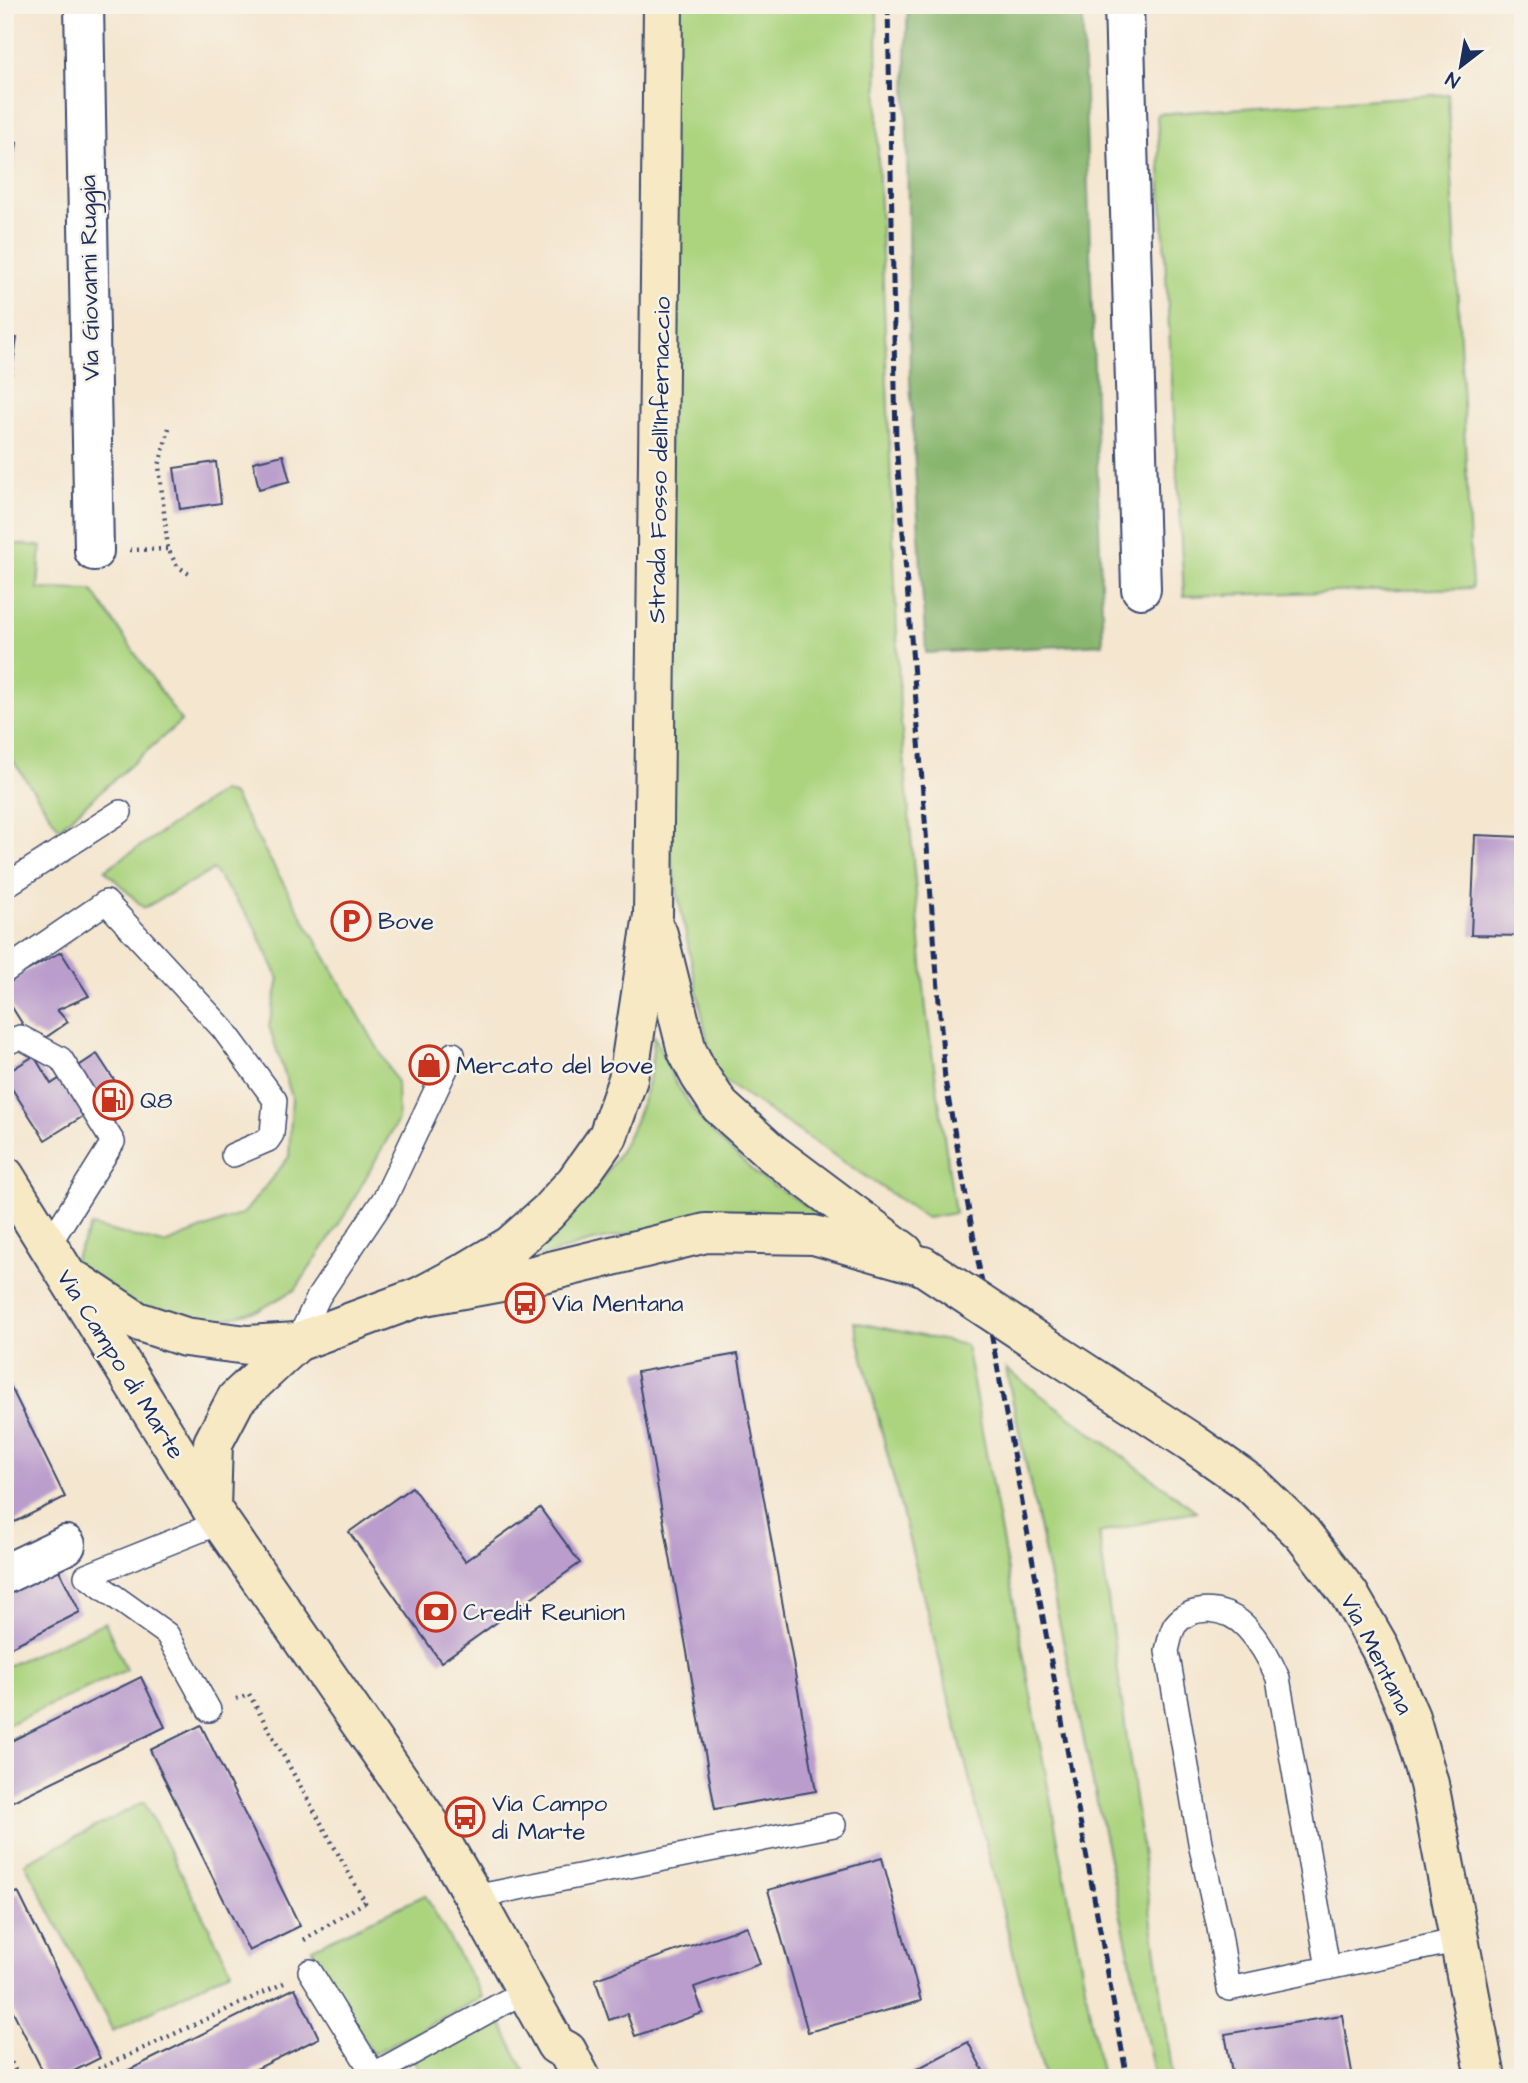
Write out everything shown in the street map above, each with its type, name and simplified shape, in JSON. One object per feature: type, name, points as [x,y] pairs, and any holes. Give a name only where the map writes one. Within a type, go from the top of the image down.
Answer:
[{"type":"main road","name":"Strada Fosso dell'Infernaccio","points":[[653,915],[663,5]]},
{"type":"main road","name":"Via Mentana","points":[[653,915],[687,1051],[720,1106],[772,1153],[923,1266],[1251,1484],[1302,1533],[1349,1594],[1380,1648],[1410,1717],[1429,1784],[1486,2078]]},
{"type":"main road","points":[[419,1297],[511,1245],[547,1213],[576,1181],[608,1136],[628,1079],[653,915]]},
{"type":"main road","name":"Via Campo di Marte","points":[[5,1176],[216,1515],[437,1835],[474,1897],[561,2061]]},
{"type":"main road","name":"Via Mentana","points":[[58,1260],[137,1321],[185,1337],[247,1345],[297,1342],[419,1297],[518,1279],[706,1233],[814,1235],[923,1266]]},
{"type":"main road","name":"Via Mentana","points":[[216,1515],[213,1443],[236,1399],[297,1342]]},
{"type":"main road","name":"Via Campo di Marte","points":[[561,2061],[567,2051],[581,2078]]},
{"type":"street","name":"Via Giovanni Ruggia","points":[[84,5],[94,551]]},
{"type":"street","points":[[1125,5],[1141,589]]},
{"type":"street","points":[[5,1574],[69,1550]]},
{"type":"lane","points":[[5,886],[120,812]]},
{"type":"lane","points":[[5,971],[106,902],[223,1029],[275,1100],[272,1133],[268,1140],[233,1155]]},
{"type":"lane","points":[[5,1044],[20,1037],[61,1059],[113,1142],[58,1260]]},
{"type":"lane","points":[[297,1342],[319,1296],[386,1196],[453,1054]]},
{"type":"lane","points":[[69,1550],[216,1515]]},
{"type":"lane","points":[[69,1550],[167,1634],[209,1710]]},
{"type":"lane","points":[[1328,1968],[1278,1678],[1266,1653],[1245,1626],[1228,1614],[1210,1610],[1192,1612],[1175,1626],[1167,1651],[1201,1848],[1229,1989],[1328,1968],[1460,1940]]},
{"type":"lane","points":[[474,1897],[834,1825]]},
{"type":"lane","points":[[310,1971],[375,2076],[525,1991]]},
{"type":"path","points":[[169,428],[159,466],[168,549],[177,566],[191,575]]},
{"type":"path","points":[[79,2078],[310,1971],[295,1946],[365,1902],[248,1694],[209,1710]]},
{"type":"path","points":[[5,2050],[19,2078]]},
{"type":"green space","points":[[671,5],[877,5],[878,157],[900,710],[926,1010],[955,1213],[927,1218],[714,1074],[666,836]]},
{"type":"green space","points":[[908,5],[1082,5],[1103,644],[926,653],[910,380],[906,57]]},
{"type":"green space","points":[[1448,94],[1472,588],[1184,596],[1157,114]]},
{"type":"green space","points":[[5,543],[41,546],[38,589],[92,590],[181,721],[59,828],[5,749]]},
{"type":"green space","points":[[222,791],[233,795],[397,1082],[398,1120],[346,1213],[296,1289],[259,1310],[209,1323],[131,1305],[73,1262],[91,1226],[164,1244],[244,1213],[289,1157],[292,1097],[269,1026],[279,979],[253,923],[213,870],[144,908],[105,870]]},
{"type":"green space","points":[[654,1035],[675,1082],[699,1118],[724,1144],[760,1177],[839,1226],[792,1214],[756,1211],[726,1213],[585,1243],[505,1268],[576,1209],[613,1163],[640,1109],[650,1073]]},
{"type":"green space","points":[[854,1322],[966,1345],[1102,2078],[1045,2078]]},
{"type":"green space","points":[[1006,1369],[1196,1511],[1099,1533],[1173,2078],[1155,2078]]},
{"type":"green space","points":[[105,1622],[126,1670],[5,1726],[5,1667]]},
{"type":"green space","points":[[144,1802],[231,1970],[113,2031],[25,1863]]},
{"type":"green space","points":[[425,1895],[482,1997],[373,2054],[312,1948]]},
{"type":"green space","points":[[496,2013],[528,2078],[424,2078],[413,2059]]},
{"type":"building","points":[[5,140],[17,142],[7,203],[5,203]]},
{"type":"building","points":[[5,336],[17,338],[7,402],[5,402]]},
{"type":"building","points":[[283,455],[290,481],[259,489],[253,462]]},
{"type":"building","points":[[216,462],[221,503],[180,509],[174,468]]},
{"type":"building","points":[[1475,835],[1523,837],[1523,936],[1471,935]]},
{"type":"building","points":[[61,952],[89,996],[57,1010],[68,1022],[45,1038],[25,1028],[5,996],[5,983]]},
{"type":"building","points":[[97,1054],[122,1092],[45,1140],[5,1074],[34,1056],[51,1084]]},
{"type":"building","points":[[738,1354],[816,1791],[715,1809],[637,1372]]},
{"type":"building","points":[[5,1375],[65,1497],[15,1522],[5,1502]]},
{"type":"building","points":[[412,1487],[465,1561],[540,1508],[580,1563],[441,1662],[349,1532]]},
{"type":"building","points":[[56,1564],[80,1612],[5,1650],[5,1589]]},
{"type":"building","points":[[141,1677],[165,1727],[5,1805],[5,1744]]},
{"type":"building","points":[[201,1725],[300,1926],[249,1951],[150,1750]]},
{"type":"building","points":[[882,1858],[921,2001],[808,2032],[768,1890]]},
{"type":"building","points":[[18,1892],[100,2058],[60,2078],[46,2078],[5,1995],[5,1898]]},
{"type":"building","points":[[747,1926],[760,1964],[694,1987],[703,2013],[635,2036],[627,2014],[609,2020],[595,1979]]},
{"type":"building","points":[[295,1988],[319,2038],[238,2078],[113,2078]]},
{"type":"building","points":[[1342,2015],[1353,2078],[1233,2078],[1225,2034]]},
{"type":"building","points":[[968,2042],[987,2078],[900,2078]]},
{"type":"railway","points":[[888,5],[896,442],[945,1080],[1127,2078]]},
{"type":"place","name":"Bove","points":[[351,921]]},
{"type":"place","name":"Mercato del bove","points":[[429,1065]]},
{"type":"place","name":"Q8","points":[[113,1100]]},
{"type":"place","name":"Via Mentana","points":[[525,1303]]},
{"type":"place","name":"Credit Reunion","points":[[436,1612]]},
{"type":"place","name":"Via Campo di Marte","points":[[465,1817]]}]
